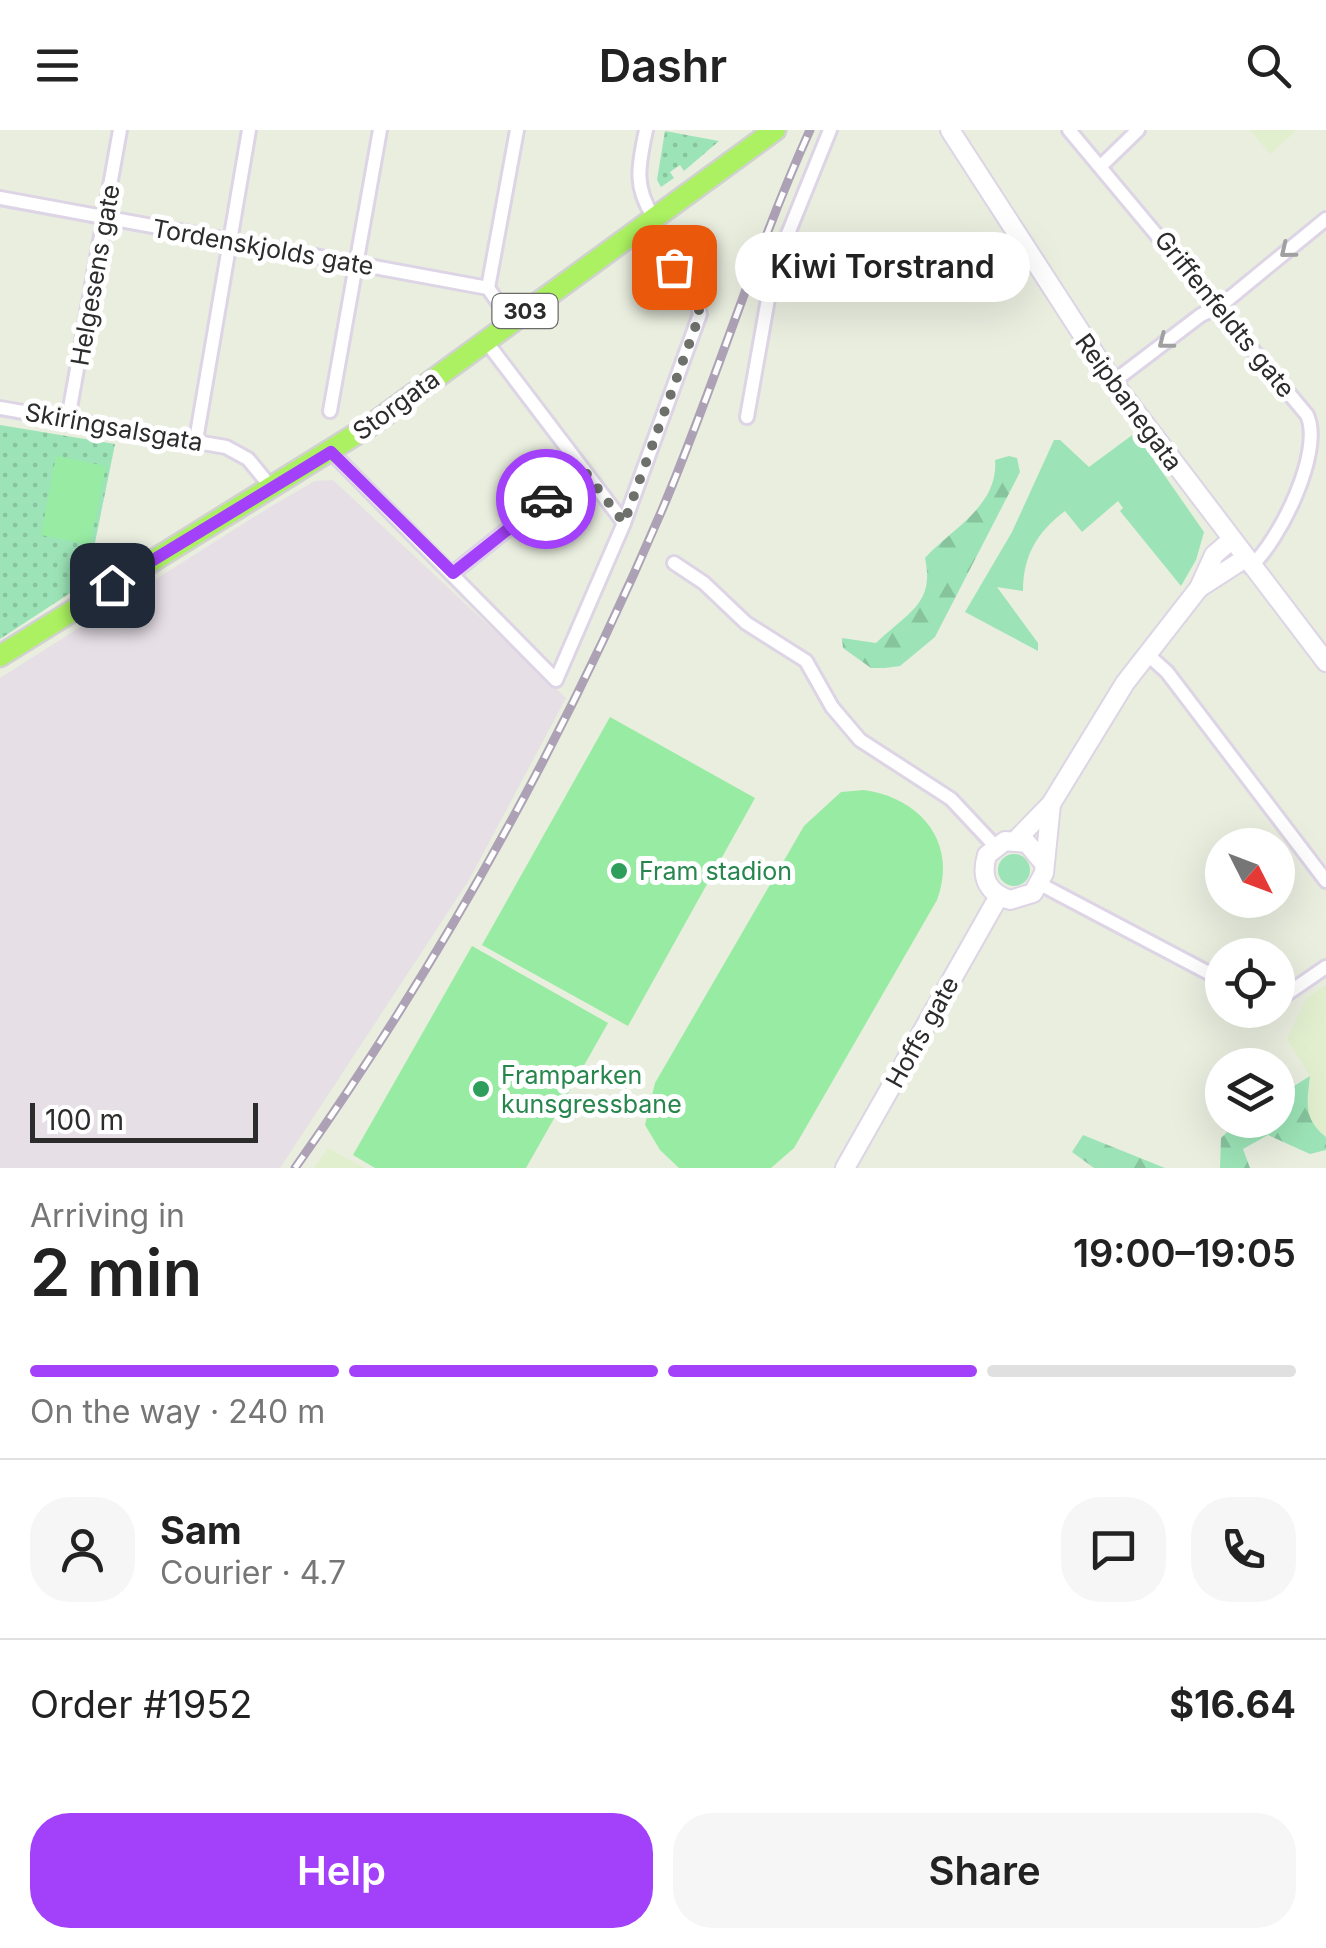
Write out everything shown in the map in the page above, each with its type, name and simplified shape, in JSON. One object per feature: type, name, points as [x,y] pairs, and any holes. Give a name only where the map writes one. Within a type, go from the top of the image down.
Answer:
[{"type":"main road","name":"Storgata","points":[[0,656],[331,452],[774,130]]},
{"type":"main road","name":"Reipbanegata","points":[[950,130],[1113,382],[1230,541],[1326,662]]},
{"type":"main road","points":[[1050,804],[1040,884],[1022,899],[999,896],[990,889],[983,866],[995,846],[1016,840],[1050,804],[1099,721],[1199,588],[1214,556],[1230,541]]},
{"type":"main road","points":[[1199,588],[1247,563]]},
{"type":"main road","points":[[1016,840],[1036,850],[1042,860]]},
{"type":"main road","name":"Hoffs gate","points":[[845,1168],[999,896]]},
{"type":"street","name":"Helgesens gate","points":[[68,420],[120,130]]},
{"type":"street","points":[[196,440],[249,130]]},
{"type":"street","points":[[330,410],[380,130]]},
{"type":"street","points":[[511,320],[488,288],[517,130]]},
{"type":"street","points":[[331,452],[556,680],[624,523],[700,314],[696,299],[649,220],[640,194],[637,178],[646,130]]},
{"type":"street","points":[[746,416],[773,271],[830,130]]},
{"type":"street","name":"Griffenfeldts gate","points":[[1069,130],[1220,306],[1314,429],[1302,476],[1268,550],[1247,563]]},
{"type":"street","points":[[1102,165],[1138,130]]},
{"type":"street","name":"Tordenskjolds gate","points":[[0,198],[488,288]]},
{"type":"street","points":[[1113,382],[1201,314],[1220,306],[1326,219]]},
{"type":"street","points":[[485,340],[624,523]]},
{"type":"street","name":"Skiringsalsgata","points":[[0,408],[226,447],[248,460],[271,487]]},
{"type":"street","points":[[453,573],[583,469]]},
{"type":"street","points":[[674,563],[704,583],[746,623],[800,656],[860,740],[951,799],[995,846]]},
{"type":"street","points":[[1147,654],[1167,672],[1326,881]]},
{"type":"street","points":[[1040,884],[1205,971]]},
{"type":"street","points":[[1295,988],[1326,967]]},
{"type":"shaded area","points":[[1250,130],[1297,130],[1270,154]]},
{"type":"shaded area","points":[[333,480],[566,698],[469,880],[280,1168],[0,1168],[0,678],[270,507],[315,481]]},
{"type":"shaded area","points":[[1326,985],[1326,1137],[1313,1126],[1307,1113],[1310,1076],[1287,1039],[1307,998]]},
{"type":"shaded area","points":[[328,1148],[365,1168],[314,1168]]},
{"type":"green space","points":[[665,131],[719,141],[684,171],[680,165],[670,172],[674,178],[661,187],[657,180]]},
{"type":"green space","points":[[0,425],[115,444],[87,582],[0,639]]},
{"type":"green space","points":[[1135,433],[1204,532],[1196,560],[1181,586],[1120,511],[1123,508],[1118,501],[1082,532],[1065,511],[1034,546],[1023,591],[997,587],[1038,643],[1038,651],[965,612],[1012,532],[1054,440],[1060,440],[1089,467]]},
{"type":"green space","points":[[56,456],[106,466],[90,545],[41,535]]},
{"type":"green space","points":[[1017,458],[1020,472],[935,637],[900,666],[885,668],[871,668],[843,648],[842,638],[876,643],[916,606],[926,586],[925,558],[981,504],[994,476],[995,460]]},
{"type":"green space","name":"Fram stadion","points":[[610,717],[755,798],[628,1026],[482,945]]},
{"type":"green space","points":[[864,790],[902,803],[930,827],[942,860],[937,900],[794,1148],[771,1168],[679,1168],[660,1150],[645,1125],[655,1083],[804,826],[841,792]]},
{"type":"green space","points":[[1014,854],[1025,859],[1030,870],[1025,881],[1014,886],[1003,881],[998,870],[1003,859]]},
{"type":"green space","name":"Framparken kunsgressbane","points":[[472,946],[608,1023],[526,1168],[375,1168],[353,1155]]},
{"type":"green space","points":[[1310,1076],[1308,1110],[1313,1124],[1326,1137],[1326,1150],[1310,1154],[1275,1138],[1295,1138],[1295,1085]]},
{"type":"green space","points":[[1083,1135],[1165,1168],[1094,1168],[1072,1152]]},
{"type":"green space","points":[[1221,1138],[1263,1138],[1243,1149],[1250,1168],[1220,1168]]},
{"type":"railway","points":[[295,1168],[449,931],[541,766],[662,510],[810,130]]},
{"type":"way so far","points":[[546,499],[583,469],[624,523],[700,314],[696,299],[674,267]]},
{"type":"place","name":"Kiwi Torstrand","points":[[674,267]]},
{"type":"place","name":"Fram stadion","points":[[619,871]]},
{"type":"place","name":"Framparken kunsgressbane","points":[[481,1089]]},
{"type":"route","points":[[112,585],[331,452],[453,573],[546,499]]}]
